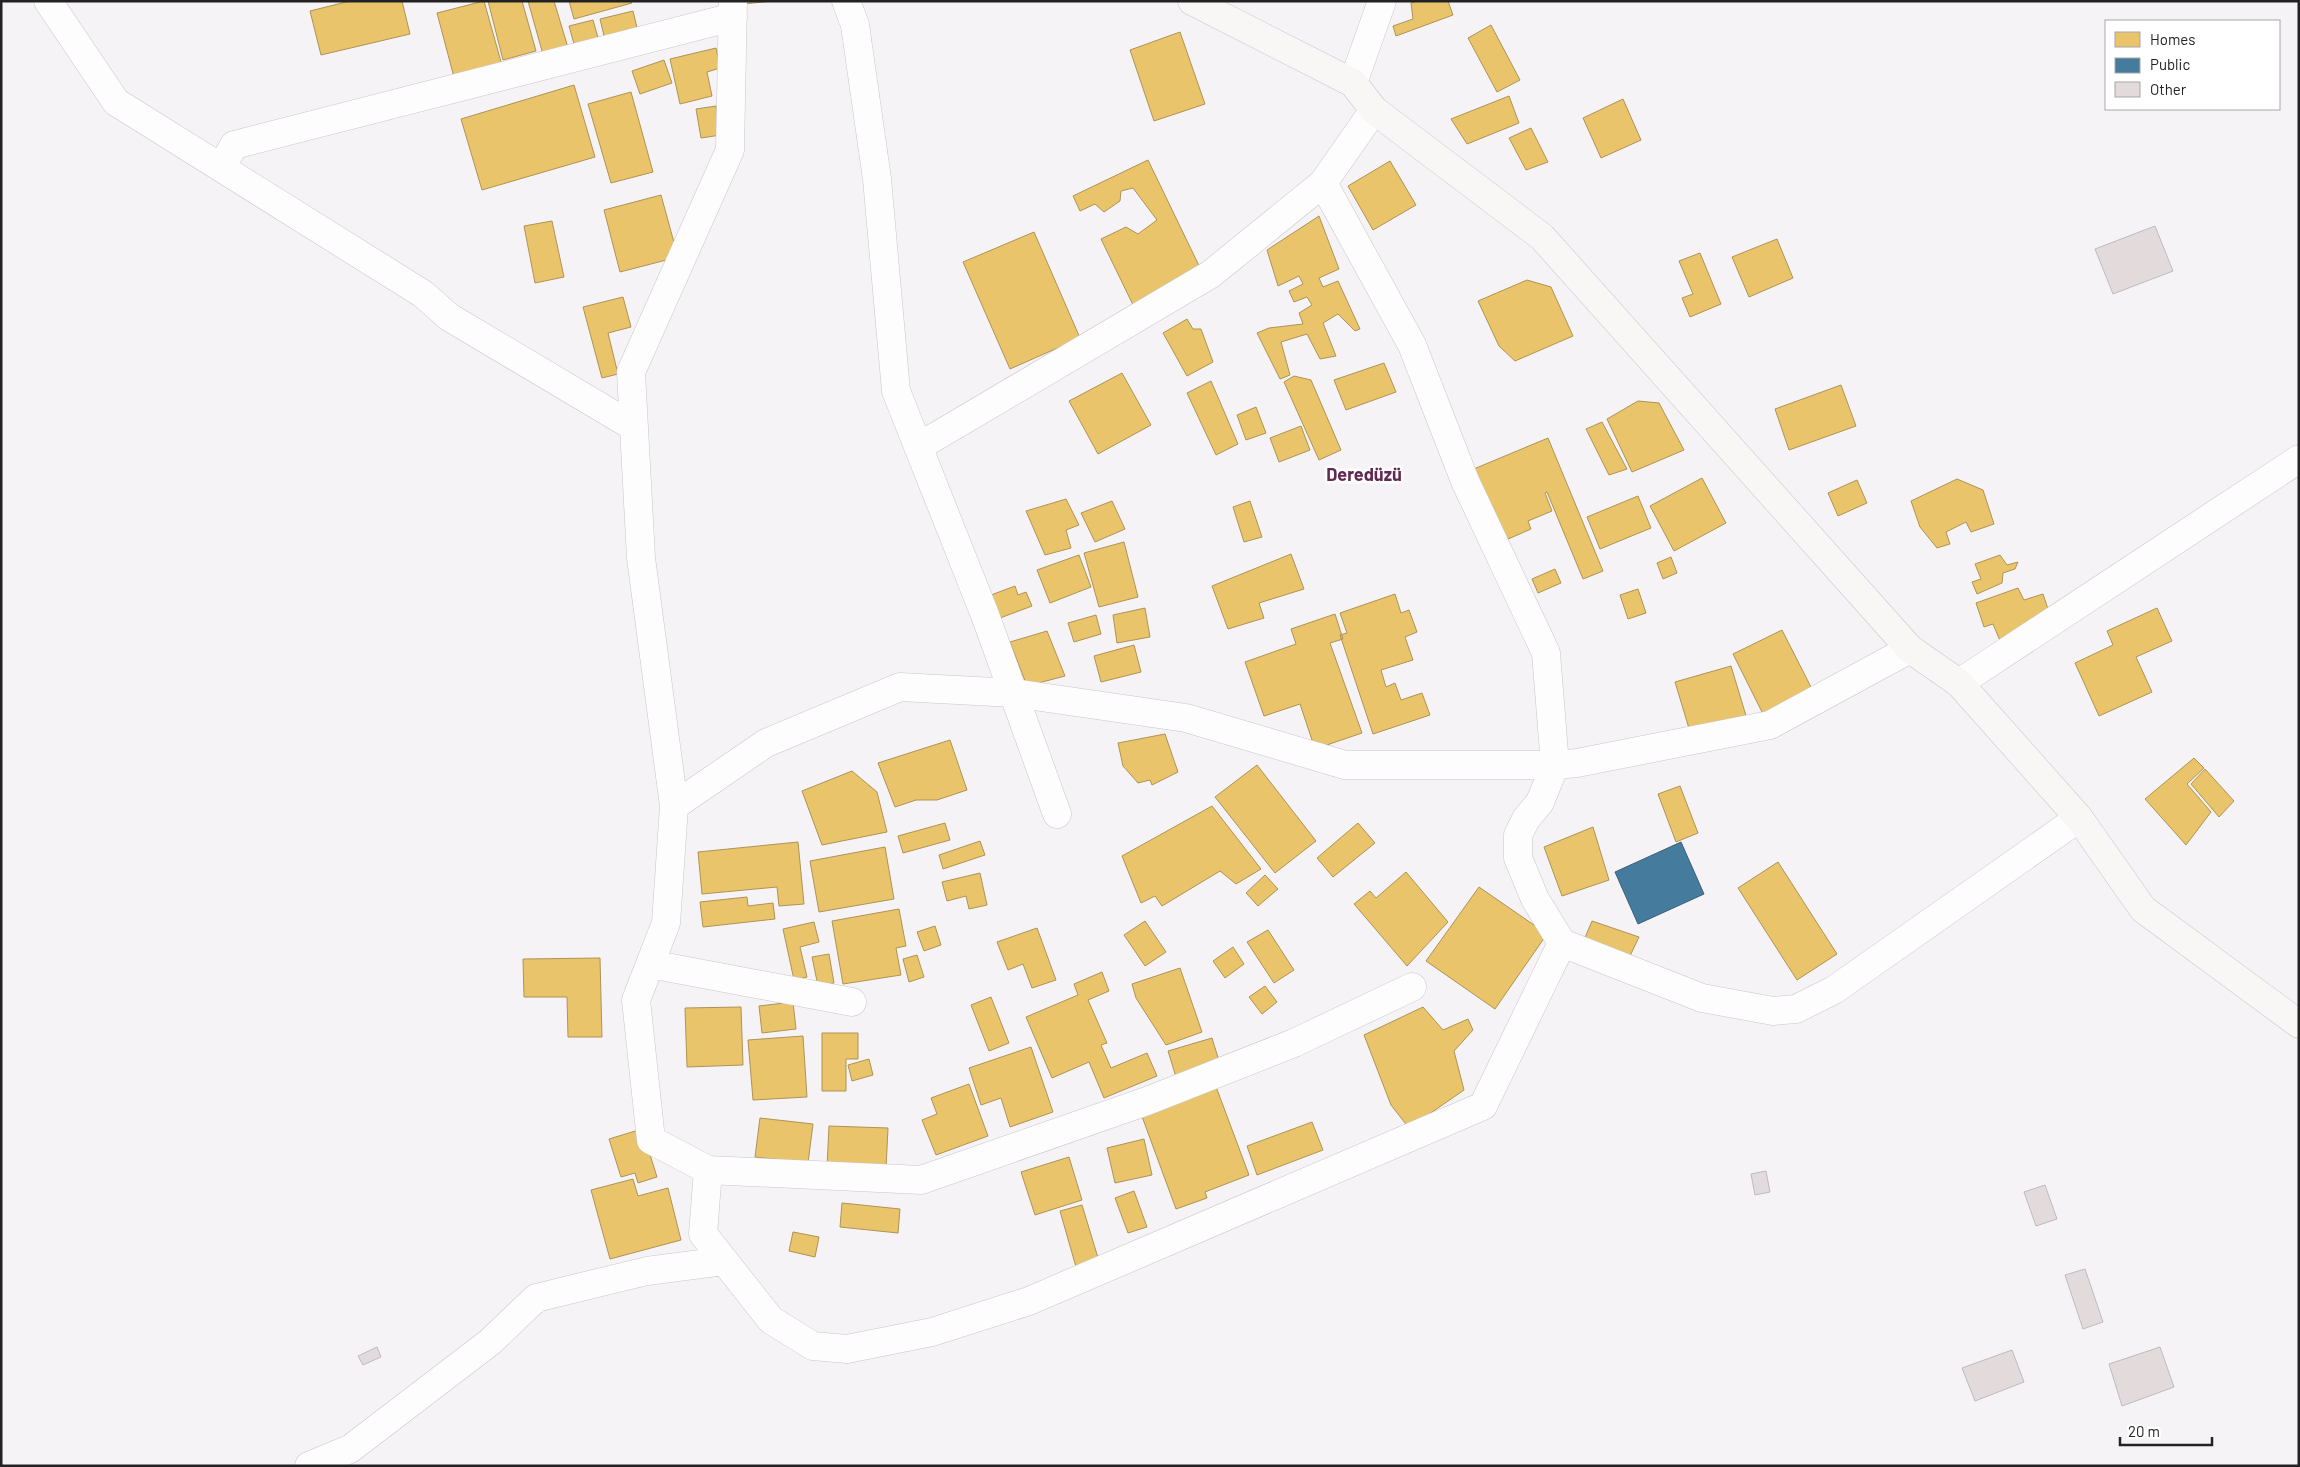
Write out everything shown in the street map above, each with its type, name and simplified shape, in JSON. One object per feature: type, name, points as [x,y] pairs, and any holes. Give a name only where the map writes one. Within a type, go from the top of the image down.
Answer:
[{"type":"street","points":[[48,1],[116,102],[222,166],[423,294],[449,317],[634,427]]},
{"type":"street","points":[[846,1],[855,24],[877,179],[896,391],[985,615],[1057,814]]},
{"type":"street","points":[[1192,1],[1353,83],[1374,110],[1542,237],[1910,648],[1959,683],[2079,818],[2143,908],[2299,1024]]},
{"type":"street","points":[[1353,83],[1382,1]]},
{"type":"street","points":[[222,166],[234,144],[733,9],[730,150],[631,372],[641,558],[674,806],[666,923],[636,1000],[651,1140],[708,1170],[921,1180],[1147,1101],[1294,1043],[1412,986]]},
{"type":"street","points":[[918,447],[1211,274],[1323,183],[1374,110]]},
{"type":"street","points":[[1323,183],[1412,345],[1465,481],[1546,653],[1555,765],[1540,802],[1526,819],[1518,835],[1518,858],[1535,899],[1562,943],[1702,998],[1773,1011],[1796,1009],[1834,990],[2079,818]]},
{"type":"street","points":[[1959,683],[2299,459]]},
{"type":"street","points":[[674,806],[766,743],[900,687],[1014,693],[1186,718],[1344,766],[1555,765],[1577,763],[1770,725],[1910,648]]},
{"type":"street","points":[[708,1170],[703,1234],[771,1320],[813,1346],[847,1349],[932,1332],[1029,1301],[1483,1106],[1562,943]]},
{"type":"street","points":[[650,964],[852,1002]]},
{"type":"street","points":[[309,1466],[350,1449],[490,1342],[536,1298],[647,1271],[724,1261]]},
{"type":"building: Homes","points":[[350,1],[402,1],[410,34],[321,55],[310,11]]},
{"type":"building: Homes","points":[[484,1],[503,69],[455,81],[437,13]]},
{"type":"building: Homes","points":[[488,1],[522,1],[536,51],[503,60]]},
{"type":"building: Homes","points":[[528,1],[554,1],[569,51],[544,58]]},
{"type":"building: Homes","points":[[569,1],[631,1],[632,3],[574,19]]},
{"type":"building: Homes","points":[[743,1],[773,1],[743,4]]},
{"type":"building: Homes","points":[[1417,1],[1448,1],[1453,15],[1396,36],[1393,26],[1413,19],[1411,3]]},
{"type":"building: Homes","points":[[633,11],[639,36],[606,44],[600,19]]},
{"type":"building: Homes","points":[[593,20],[600,45],[576,51],[569,26]]},
{"type":"building: Homes","points":[[1491,25],[1520,80],[1497,92],[1468,38]]},
{"type":"building: Homes","points":[[1180,32],[1205,104],[1154,121],[1130,50]]},
{"type":"building: Homes","points":[[716,48],[720,68],[707,72],[712,96],[680,104],[670,59]]},
{"type":"building: Homes","points":[[664,60],[672,83],[640,94],[632,71]]},
{"type":"building: Homes","points":[[574,85],[595,157],[482,190],[461,119]]},
{"type":"building: Homes","points":[[631,92],[653,172],[611,183],[588,104]]},
{"type":"building: Homes","points":[[1509,96],[1519,123],[1467,144],[1451,119]]},
{"type":"building: Homes","points":[[1623,99],[1641,140],[1601,158],[1583,118]]},
{"type":"building: Homes","points":[[716,106],[721,135],[701,138],[696,109]]},
{"type":"building: Homes","points":[[1531,128],[1548,162],[1526,170],[1509,138]]},
{"type":"building: Homes","points":[[1148,160],[1204,276],[1135,309],[1101,239],[1126,227],[1138,234],[1157,220],[1133,188],[1121,191],[1120,201],[1104,212],[1095,204],[1080,211],[1073,196]]},
{"type":"building: Homes","points":[[1390,161],[1416,205],[1373,230],[1348,186]]},
{"type":"building: Homes","points":[[661,195],[678,257],[620,272],[604,210]]},
{"type":"building: Homes","points":[[1319,216],[1339,269],[1319,278],[1323,287],[1338,281],[1360,329],[1355,331],[1338,314],[1323,323],[1336,356],[1320,359],[1307,334],[1281,342],[1290,375],[1280,379],[1257,333],[1269,328],[1303,324],[1299,313],[1312,305],[1307,297],[1294,302],[1289,291],[1303,284],[1299,276],[1278,286],[1267,250]]},
{"type":"building: Homes","points":[[552,221],[564,277],[535,283],[524,226]]},
{"type":"building: Homes","points":[[1034,232],[1080,338],[1010,369],[963,262]]},
{"type":"building: Homes","points":[[1777,239],[1793,278],[1749,297],[1732,257]]},
{"type":"building: Homes","points":[[1700,253],[1721,304],[1690,317],[1682,298],[1693,294],[1679,261]]},
{"type":"building: Homes","points":[[1527,280],[1551,287],[1573,336],[1515,361],[1499,346],[1478,301]]},
{"type":"building: Homes","points":[[623,297],[631,327],[608,333],[618,374],[602,378],[583,307]]},
{"type":"building: Homes","points":[[1187,319],[1193,329],[1201,329],[1213,362],[1187,376],[1163,333]]},
{"type":"building: Homes","points":[[1384,363],[1396,392],[1346,410],[1334,380]]},
{"type":"building: Homes","points":[[1122,373],[1151,425],[1098,454],[1069,401]]},
{"type":"building: Homes","points":[[1294,376],[1311,380],[1341,450],[1319,460],[1284,382]]},
{"type":"building: Homes","points":[[1211,381],[1238,444],[1216,455],[1187,393]]},
{"type":"building: Homes","points":[[1841,385],[1856,426],[1789,450],[1775,409]]},
{"type":"building: Homes","points":[[1638,401],[1659,403],[1684,450],[1632,472],[1607,419]]},
{"type":"building: Homes","points":[[1256,407],[1266,433],[1246,440],[1237,415]]},
{"type":"building: Homes","points":[[1602,422],[1627,469],[1609,475],[1586,429]]},
{"type":"building: Homes","points":[[1301,426],[1310,450],[1279,462],[1270,438]]},
{"type":"building: Homes","points":[[1548,438],[1603,571],[1583,579],[1547,492],[1545,493],[1552,511],[1528,521],[1531,529],[1499,543],[1469,471]]},
{"type":"building: Homes","points":[[1702,478],[1726,523],[1674,551],[1650,506]]},
{"type":"building: Homes","points":[[1957,479],[1983,490],[1994,524],[1971,532],[1966,522],[1946,532],[1950,544],[1937,548],[1920,527],[1911,501]]},
{"type":"building: Homes","points":[[1857,480],[1867,503],[1838,516],[1828,493]]},
{"type":"building: Homes","points":[[1638,496],[1651,528],[1600,549],[1587,517]]},
{"type":"building: Homes","points":[[1066,499],[1079,525],[1066,530],[1071,548],[1045,555],[1026,511]]},
{"type":"building: Homes","points":[[1112,501],[1125,529],[1095,542],[1081,513]]},
{"type":"building: Homes","points":[[1250,501],[1262,537],[1244,542],[1233,507]]},
{"type":"building: Homes","points":[[1124,542],[1138,597],[1099,607],[1084,553]]},
{"type":"building: Homes","points":[[1291,554],[1304,589],[1259,603],[1264,618],[1228,629],[1212,586]]},
{"type":"building: Homes","points":[[1079,555],[1091,587],[1050,603],[1037,570]]},
{"type":"building: Homes","points":[[2000,555],[2007,565],[2018,562],[2015,569],[2003,573],[2002,583],[1977,594],[1972,582],[1981,579],[1975,564]]},
{"type":"building: Homes","points":[[1671,557],[1677,573],[1663,579],[1657,563]]},
{"type":"building: Homes","points":[[1555,569],[1561,583],[1538,593],[1532,579]]},
{"type":"building: Homes","points":[[1015,586],[1018,595],[1026,592],[1032,606],[1000,618],[991,595]]},
{"type":"building: Homes","points":[[2018,588],[2024,600],[2043,594],[2051,618],[2001,643],[1993,624],[1984,627],[1976,603]]},
{"type":"building: Homes","points":[[1638,589],[1646,613],[1628,619],[1620,595]]},
{"type":"building: Homes","points":[[1395,594],[1401,613],[1409,610],[1417,632],[1405,637],[1413,660],[1381,670],[1386,687],[1395,683],[1401,700],[1422,693],[1430,715],[1373,734],[1340,635],[1347,633],[1340,613]]},
{"type":"building: Homes","points":[[1145,608],[1150,637],[1117,643],[1113,615]]},
{"type":"building: Homes","points":[[2157,608],[2172,641],[2136,657],[2152,692],[2099,716],[2075,663],[2113,645],[2107,631]]},
{"type":"building: Homes","points":[[1335,614],[1343,639],[1330,643],[1362,733],[1315,749],[1300,704],[1264,716],[1245,662],[1296,644],[1291,629]]},
{"type":"building: Homes","points":[[1096,615],[1101,634],[1074,642],[1068,623]]},
{"type":"building: Homes","points":[[1782,630],[1813,691],[1764,716],[1733,654]]},
{"type":"building: Homes","points":[[1047,631],[1065,676],[1027,686],[1010,642]]},
{"type":"building: Homes","points":[[1134,645],[1141,672],[1101,682],[1094,656]]},
{"type":"building: Homes","points":[[1731,666],[1747,719],[1691,735],[1675,682]]},
{"type":"building: Homes","points":[[1165,734],[1178,772],[1152,785],[1150,780],[1138,783],[1123,766],[1118,743]]},
{"type":"building: Homes","points":[[950,740],[967,790],[937,800],[916,800],[895,807],[878,763]]},
{"type":"building: Homes","points":[[2194,758],[2204,768],[2187,784],[2211,812],[2186,845],[2145,799]]},
{"type":"building: Homes","points":[[1257,765],[1316,841],[1275,873],[1215,797]]},
{"type":"building: Homes","points":[[2205,769],[2234,801],[2219,817],[2191,784]]},
{"type":"building: Homes","points":[[852,771],[877,792],[887,832],[822,845],[802,791]]},
{"type":"building: Homes","points":[[1680,786],[1698,833],[1676,842],[1658,794]]},
{"type":"building: Homes","points":[[1212,806],[1261,869],[1236,884],[1220,871],[1162,906],[1155,896],[1141,903],[1122,856]]},
{"type":"building: Homes","points":[[945,823],[950,840],[903,853],[898,836]]},
{"type":"building: Homes","points":[[1358,823],[1375,843],[1333,877],[1317,858]]},
{"type":"building: Homes","points":[[1593,827],[1609,880],[1562,896],[1544,847]]},
{"type":"building: Homes","points":[[980,841],[985,855],[943,869],[939,855]]},
{"type":"building: Homes","points":[[798,842],[804,904],[779,906],[777,887],[702,894],[698,852]]},
{"type":"building: Homes","points":[[885,847],[894,899],[819,912],[810,861]]},
{"type":"building: Homes","points":[[1778,862],[1837,954],[1797,980],[1738,888]]},
{"type":"building: Homes","points":[[1406,872],[1448,922],[1407,966],[1354,904],[1370,891],[1376,898]]},
{"type":"building: Homes","points":[[980,873],[987,905],[969,909],[966,896],[947,901],[942,882]]},
{"type":"building: Homes","points":[[1265,875],[1278,889],[1258,906],[1246,893]]},
{"type":"building: Homes","points":[[1479,887],[1547,934],[1495,1009],[1426,961]]},
{"type":"building: Homes","points":[[747,897],[748,906],[773,903],[775,919],[703,927],[700,902]]},
{"type":"building: Homes","points":[[899,909],[906,946],[896,948],[901,975],[843,984],[832,921]]},
{"type":"building: Homes","points":[[1145,921],[1166,952],[1145,966],[1124,935]]},
{"type":"building: Homes","points":[[1592,921],[1639,937],[1630,956],[1584,940]]},
{"type":"building: Homes","points":[[814,922],[819,942],[800,947],[807,977],[794,980],[783,929]]},
{"type":"building: Homes","points":[[935,926],[941,945],[924,951],[917,932]]},
{"type":"building: Homes","points":[[1037,928],[1056,980],[1032,988],[1023,964],[1008,970],[997,942]]},
{"type":"building: Homes","points":[[1268,930],[1294,970],[1274,983],[1247,942]]},
{"type":"building: Homes","points":[[1233,947],[1244,964],[1225,978],[1213,961]]},
{"type":"building: Homes","points":[[829,954],[834,983],[818,986],[812,957]]},
{"type":"building: Homes","points":[[917,955],[924,977],[909,982],[903,959]]},
{"type":"building: Homes","points":[[600,958],[602,1037],[568,1037],[567,997],[524,997],[523,959]]},
{"type":"building: Homes","points":[[1180,968],[1202,1032],[1166,1045],[1136,998],[1132,984]]},
{"type":"building: Homes","points":[[1102,972],[1109,991],[1088,1000],[1107,1043],[1101,1045],[1111,1068],[1147,1053],[1157,1076],[1104,1098],[1089,1062],[1052,1078],[1026,1017],[1078,995],[1074,984]]},
{"type":"building: Homes","points":[[1265,986],[1277,1002],[1262,1014],[1249,997]]},
{"type":"building: Homes","points":[[991,997],[1009,1043],[989,1051],[971,1005]]},
{"type":"building: Homes","points":[[793,1002],[796,1029],[762,1033],[759,1006]]},
{"type":"building: Homes","points":[[741,1007],[743,1065],[687,1067],[685,1008]]},
{"type":"building: Homes","points":[[1423,1007],[1443,1030],[1468,1019],[1473,1030],[1454,1051],[1464,1090],[1409,1128],[1391,1105],[1364,1035]]},
{"type":"building: Homes","points":[[822,1033],[858,1033],[858,1059],[846,1059],[846,1091],[822,1091]]},
{"type":"building: Homes","points":[[803,1036],[807,1097],[753,1100],[748,1040]]},
{"type":"building: Homes","points":[[1212,1038],[1220,1064],[1176,1077],[1168,1051]]},
{"type":"building: Homes","points":[[1031,1047],[1053,1112],[1010,1127],[1001,1098],[981,1105],[969,1068]]},
{"type":"building: Homes","points":[[869,1059],[873,1075],[852,1081],[848,1065]]},
{"type":"building: Homes","points":[[969,1084],[988,1136],[936,1155],[922,1120],[937,1114],[931,1098]]},
{"type":"building: Homes","points":[[1215,1084],[1249,1175],[1205,1192],[1207,1198],[1176,1209],[1140,1111]]},
{"type":"building: Homes","points":[[760,1118],[813,1124],[808,1163],[755,1157]]},
{"type":"building: Homes","points":[[1312,1122],[1323,1150],[1257,1175],[1247,1146]]},
{"type":"building: Homes","points":[[829,1126],[888,1128],[886,1169],[827,1167]]},
{"type":"building: Homes","points":[[642,1129],[657,1177],[638,1183],[635,1173],[621,1177],[609,1139]]},
{"type":"building: Homes","points":[[1144,1139],[1152,1175],[1115,1183],[1107,1148]]},
{"type":"building: Homes","points":[[1069,1157],[1082,1200],[1035,1215],[1021,1172]]},
{"type":"building: Homes","points":[[633,1179],[638,1196],[668,1188],[681,1240],[610,1259],[591,1190]]},
{"type":"building: Homes","points":[[1134,1191],[1147,1227],[1128,1233],[1115,1198]]},
{"type":"building: Homes","points":[[842,1203],[900,1209],[898,1233],[840,1227]]},
{"type":"building: Homes","points":[[1082,1205],[1099,1261],[1076,1267],[1060,1211]]},
{"type":"building: Homes","points":[[793,1232],[819,1237],[815,1257],[789,1251]]},
{"type":"building: Public","points":[[1681,842],[1704,894],[1638,924],[1615,872]]},
{"type":"building: Other","points":[[2155,226],[2173,271],[2113,294],[2095,249]]},
{"type":"building: Other","points":[[1766,1171],[1770,1192],[1755,1195],[1751,1174]]},
{"type":"building: Other","points":[[2045,1185],[2057,1219],[2036,1226],[2024,1192]]},
{"type":"building: Other","points":[[2085,1269],[2103,1322],[2083,1329],[2065,1275]]},
{"type":"building: Other","points":[[377,1347],[381,1357],[363,1365],[358,1356]]},
{"type":"building: Other","points":[[2160,1347],[2174,1387],[2122,1406],[2109,1364]]},
{"type":"building: Other","points":[[2012,1350],[2024,1382],[1975,1401],[1962,1368]]},
{"type":"district","name":"Deredüzü","points":[[1364,474]]}]
